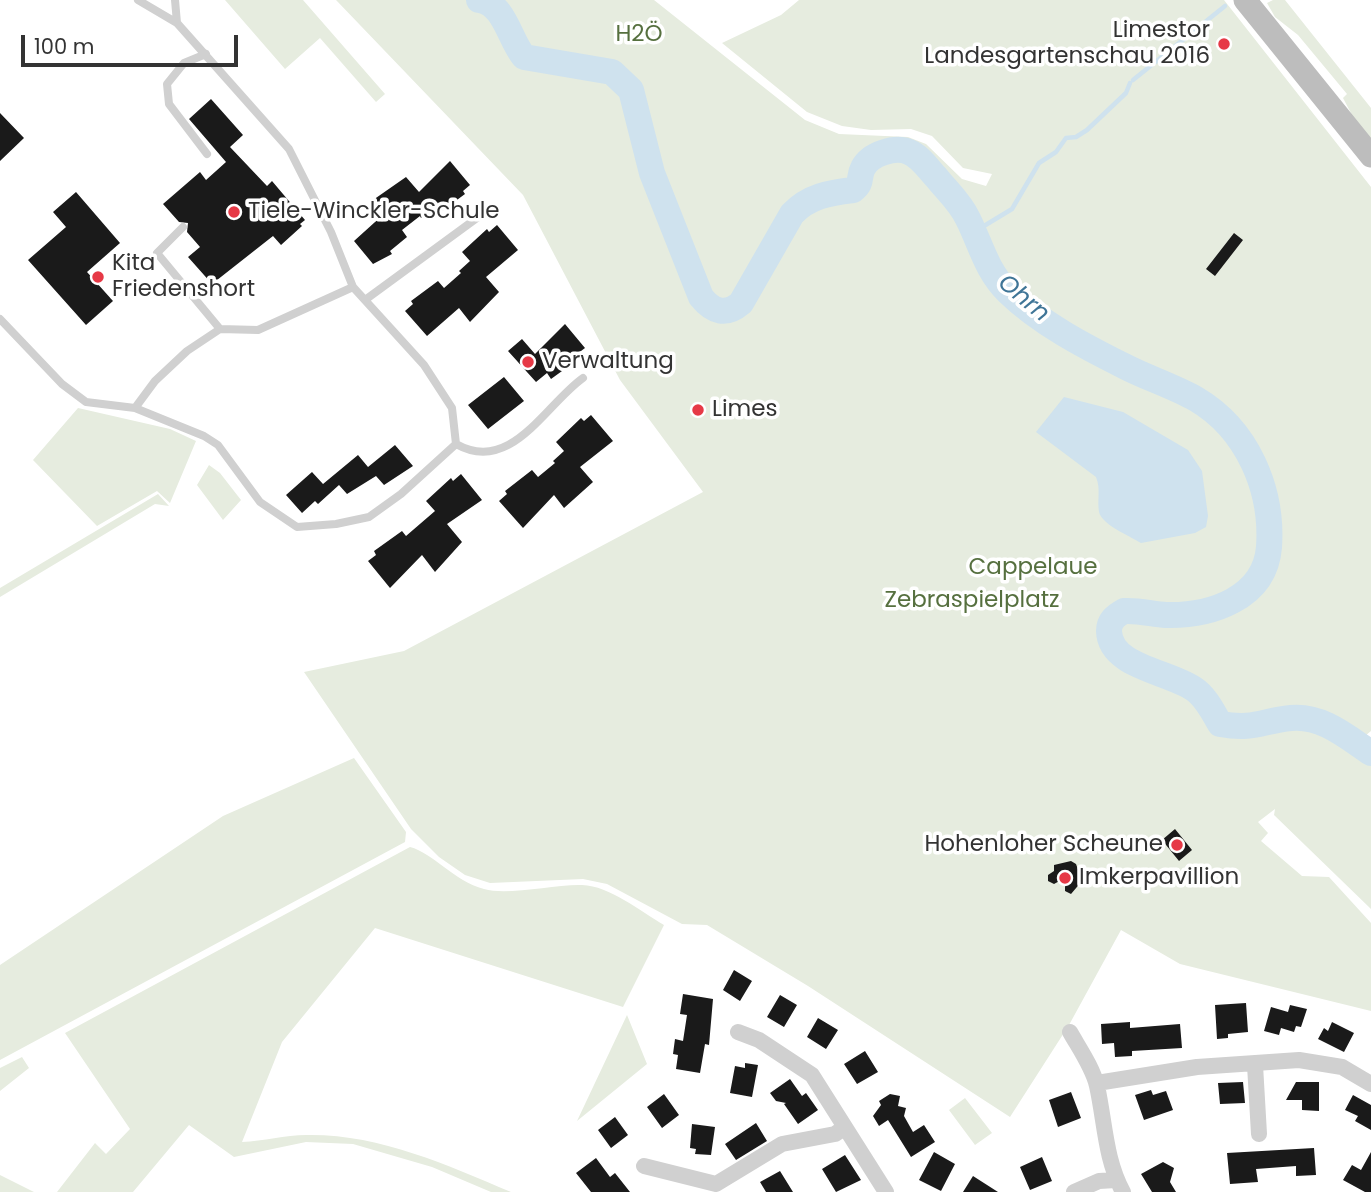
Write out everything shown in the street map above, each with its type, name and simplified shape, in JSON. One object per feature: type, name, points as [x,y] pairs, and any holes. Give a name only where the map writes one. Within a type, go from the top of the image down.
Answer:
[{"type":"main road","points":[[1245,0],[1371,156]]},
{"type":"street","points":[[738,1032],[759,1041],[812,1075],[886,1192]]},
{"type":"street","points":[[1070,1032],[1097,1083],[1103,1130],[1120,1186],[1098,1181],[1074,1192]]},
{"type":"street","points":[[1097,1083],[1197,1067],[1299,1060],[1342,1067],[1371,1084]]},
{"type":"street","points":[[1255,1065],[1259,1134]]},
{"type":"street","points":[[645,1166],[719,1188],[782,1144],[835,1134],[844,1128]]},
{"type":"lane","points":[[138,0],[177,23],[289,149],[331,232],[354,287],[424,365],[452,408],[457,444]]},
{"type":"lane","points":[[175,0],[177,23]]},
{"type":"lane","points":[[206,54],[184,64],[167,84],[169,104],[207,154]]},
{"type":"lane","points":[[365,300],[481,215]]},
{"type":"lane","points":[[183,226],[157,253],[220,329]]},
{"type":"lane","points":[[135,408],[155,381],[187,351],[220,329],[258,331],[354,287]]},
{"type":"lane","points":[[0,319],[62,384],[86,402],[135,408],[204,436],[218,445],[260,502],[297,527],[369,517],[401,494],[457,444]]},
{"type":"lane","points":[[457,444],[474,454],[499,450],[536,426],[564,391],[583,378]]},
{"type":"green space","points":[[225,0],[303,0],[385,94],[376,102],[320,38],[285,69]]},
{"type":"green space","name":"Cappelaue","points":[[336,0],[654,0],[805,120],[839,134],[908,137],[926,144],[962,179],[986,186],[992,174],[963,168],[932,136],[911,129],[871,130],[842,126],[807,112],[722,43],[781,15],[799,0],[1224,0],[1371,187],[1371,731],[1365,736],[1371,740],[1371,909],[1274,815],[1275,809],[1258,822],[1268,833],[1261,841],[1302,876],[1329,877],[1371,923],[1371,1011],[1180,964],[1121,930],[1069,1025],[1010,1117],[808,986],[707,925],[682,924],[607,884],[583,879],[490,883],[465,875],[439,857],[411,829],[304,672],[404,651],[703,492],[620,380],[523,195]]},
{"type":"green space","points":[[1285,0],[1371,108],[1371,143],[1361,132],[1343,98],[1347,94],[1298,35],[1275,17],[1267,3]]},
{"type":"green space","points":[[78,408],[170,429],[196,441],[170,503],[157,491],[97,526],[33,460]]},
{"type":"green space","points":[[209,465],[220,473],[241,500],[223,520],[197,485]]},
{"type":"green space","points":[[158,494],[169,506],[155,504],[0,597],[0,588]]},
{"type":"green space","points":[[354,758],[406,832],[405,842],[0,1060],[0,965],[223,816]]},
{"type":"green space","points":[[410,847],[419,850],[463,880],[484,889],[518,891],[571,885],[593,886],[614,894],[664,925],[623,1007],[375,928],[282,1042],[242,1142],[302,1135],[363,1140],[413,1153],[511,1192],[491,1192],[432,1167],[353,1144],[306,1142],[234,1157],[189,1125],[133,1192],[57,1192],[95,1143],[106,1154],[130,1129],[65,1033]]},
{"type":"green space","points":[[627,1015],[647,1064],[577,1121]]},
{"type":"green space","points":[[22,1057],[29,1068],[0,1091],[0,1068]]},
{"type":"green space","points":[[965,1098],[992,1133],[975,1145],[949,1110]]},
{"type":"green space","points":[[0,1175],[34,1192],[0,1192]]},
{"type":"water","points":[[1064,397],[1123,412],[1188,450],[1202,471],[1208,516],[1206,527],[1195,533],[1141,543],[1105,521],[1099,512],[1096,477],[1036,432]]},
{"type":"building","name":"Tiele-Winckler-Schule","points":[[211,99],[243,135],[230,147],[267,186],[272,181],[305,220],[281,245],[273,236],[212,284],[188,257],[200,247],[187,232],[188,223],[179,222],[163,204],[200,172],[206,180],[226,162],[189,119]]},
{"type":"building","points":[[0,113],[24,138],[0,161]]},
{"type":"building","points":[[450,161],[470,185],[463,191],[465,194],[438,214],[433,208],[421,218],[420,216],[402,230],[407,237],[390,251],[392,254],[373,264],[354,241],[385,213],[373,200],[406,177],[419,192]]},
{"type":"building","points":[[76,192],[120,243],[87,272],[113,301],[86,325],[28,260],[66,227],[53,212]]},
{"type":"building","points":[[497,225],[518,250],[486,277],[499,292],[470,322],[459,308],[427,336],[405,311],[413,304],[411,301],[438,281],[444,288],[461,273],[459,271],[470,261],[462,252],[487,229],[489,232]]},
{"type":"building","points":[[1234,233],[1243,240],[1215,276],[1206,269]]},
{"type":"building","points":[[565,324],[585,348],[577,354],[580,358],[551,379],[547,373],[536,382],[508,351],[522,339],[535,354]]},
{"type":"building","points":[[504,377],[524,401],[488,429],[468,405]]},
{"type":"building","points":[[591,415],[613,441],[580,467],[593,482],[564,508],[554,495],[523,528],[499,501],[507,494],[505,491],[532,470],[538,477],[555,463],[553,461],[564,451],[556,442],[581,418],[584,421]]},
{"type":"building","points":[[395,445],[413,466],[384,485],[376,476],[347,494],[339,485],[318,504],[315,501],[302,513],[286,495],[312,472],[323,484],[358,455],[368,467]]},
{"type":"building","points":[[461,474],[482,500],[447,524],[462,542],[435,572],[422,555],[390,588],[368,561],[376,555],[374,551],[402,531],[406,536],[435,511],[426,501],[451,478],[453,481]]},
{"type":"building","name":"Hohenloher Scheune","points":[[1175,829],[1192,850],[1179,861],[1162,840]]},
{"type":"building","name":"Imkerpavillion","points":[[1071,861],[1076,864],[1082,881],[1071,894],[1065,891],[1065,878],[1054,884],[1048,881],[1048,875],[1054,871],[1054,865]]},
{"type":"building","points":[[734,970],[752,981],[740,1001],[723,990]]},
{"type":"building","points":[[683,994],[713,999],[709,1045],[705,1044],[700,1073],[676,1069],[678,1055],[673,1054],[675,1039],[683,1041],[687,1015],[680,1014]]},
{"type":"building","points":[[780,995],[797,1005],[784,1027],[767,1017]]},
{"type":"building","points":[[1246,1003],[1248,1032],[1228,1034],[1228,1038],[1217,1039],[1215,1005]]},
{"type":"building","points":[[1290,1005],[1307,1009],[1301,1027],[1296,1026],[1294,1032],[1281,1028],[1279,1035],[1264,1031],[1271,1007],[1288,1012]]},
{"type":"building","points":[[818,1018],[838,1030],[826,1049],[807,1037]]},
{"type":"building","points":[[1130,1022],[1130,1028],[1180,1024],[1182,1048],[1132,1051],[1132,1056],[1115,1057],[1114,1043],[1102,1044],[1101,1024]]},
{"type":"building","points":[[1332,1022],[1354,1033],[1344,1052],[1318,1039],[1324,1028],[1328,1031]]},
{"type":"building","points":[[865,1051],[878,1072],[857,1084],[844,1064]]},
{"type":"building","points":[[745,1063],[758,1065],[752,1097],[730,1093],[735,1066],[745,1068]]},
{"type":"building","points":[[790,1079],[802,1096],[806,1093],[818,1110],[798,1124],[784,1104],[786,1103],[776,1101],[770,1093]]},
{"type":"building","points":[[1243,1082],[1245,1103],[1220,1104],[1218,1083]]},
{"type":"building","points":[[1296,1082],[1319,1082],[1319,1111],[1302,1110],[1302,1100],[1286,1100]]},
{"type":"building","points":[[1151,1090],[1153,1095],[1166,1091],[1173,1110],[1144,1120],[1135,1095]]},
{"type":"building","points":[[1071,1092],[1081,1118],[1058,1127],[1049,1100]]},
{"type":"building","points":[[664,1094],[679,1115],[662,1128],[647,1107]]},
{"type":"building","points":[[890,1094],[900,1096],[898,1106],[906,1108],[904,1116],[913,1132],[924,1125],[935,1142],[911,1157],[888,1120],[879,1126],[873,1116],[881,1105],[879,1101]]},
{"type":"building","points":[[1353,1095],[1371,1105],[1371,1130],[1355,1121],[1358,1116],[1345,1110]]},
{"type":"building","points":[[615,1117],[628,1135],[611,1148],[598,1130]]},
{"type":"building","points":[[756,1123],[767,1141],[736,1160],[725,1144]]},
{"type":"building","points":[[692,1124],[715,1127],[711,1155],[695,1154],[696,1149],[690,1148]]},
{"type":"building","points":[[1314,1148],[1316,1175],[1296,1176],[1296,1166],[1256,1169],[1258,1182],[1230,1184],[1227,1153]]},
{"type":"building","points":[[934,1152],[955,1164],[941,1191],[919,1180]]},
{"type":"building","points":[[1371,1152],[1371,1192],[1365,1192],[1343,1180],[1352,1165],[1361,1170]]},
{"type":"building","points":[[845,1155],[861,1180],[836,1192],[822,1169]]},
{"type":"building","points":[[1042,1157],[1052,1181],[1030,1190],[1020,1167]]},
{"type":"building","points":[[596,1158],[610,1177],[615,1173],[630,1192],[591,1192],[576,1173]]},
{"type":"building","points":[[1163,1162],[1174,1168],[1170,1182],[1176,1192],[1152,1192],[1141,1174]]},
{"type":"building","points":[[780,1171],[793,1192],[766,1192],[760,1182]]},
{"type":"building","points":[[973,1176],[998,1192],[963,1192]]},
{"type":"waterway","name":"Ohrn","points":[[479,0],[488,3],[501,15],[524,57],[612,72],[631,90],[652,173],[701,297],[715,309],[730,310],[741,303],[792,214],[805,203],[820,196],[853,190],[866,163],[877,155],[903,150],[917,157],[961,207],[989,266],[1008,292],[1034,314],[1078,342],[1196,399],[1229,427],[1253,462],[1261,483],[1269,525],[1269,547],[1265,565],[1257,580],[1246,592],[1232,601],[1200,612],[1166,615],[1124,611],[1113,619],[1109,627],[1112,643],[1119,653],[1142,667],[1194,689],[1206,700],[1220,724],[1242,726],[1291,718],[1313,720],[1334,728],[1371,753]]},
{"type":"waterway","points":[[1133,80],[1225,6]]},
{"type":"waterway","points":[[974,232],[1012,209],[1039,163],[1056,152],[1066,138],[1076,137],[1087,130],[1126,93],[1130,83]]},
{"type":"place","name":"Limestor Landesgartenschau 2016","points":[[1224,44]]},
{"type":"place","name":"Tiele-Winckler-Schule","points":[[234,212]]},
{"type":"place","name":"Kita Friedenshort","points":[[98,277]]},
{"type":"place","name":"Verwaltung","points":[[528,362]]},
{"type":"place","name":"Limes","points":[[698,410]]},
{"type":"place","name":"Hohenloher Scheune","points":[[1177,845]]},
{"type":"place","name":"Imkerpavillion","points":[[1065,878]]},
{"type":"park label","name":"H2Ö","points":[[639,35]]},
{"type":"park label","name":"Zebraspielplatz","points":[[972,601]]}]
